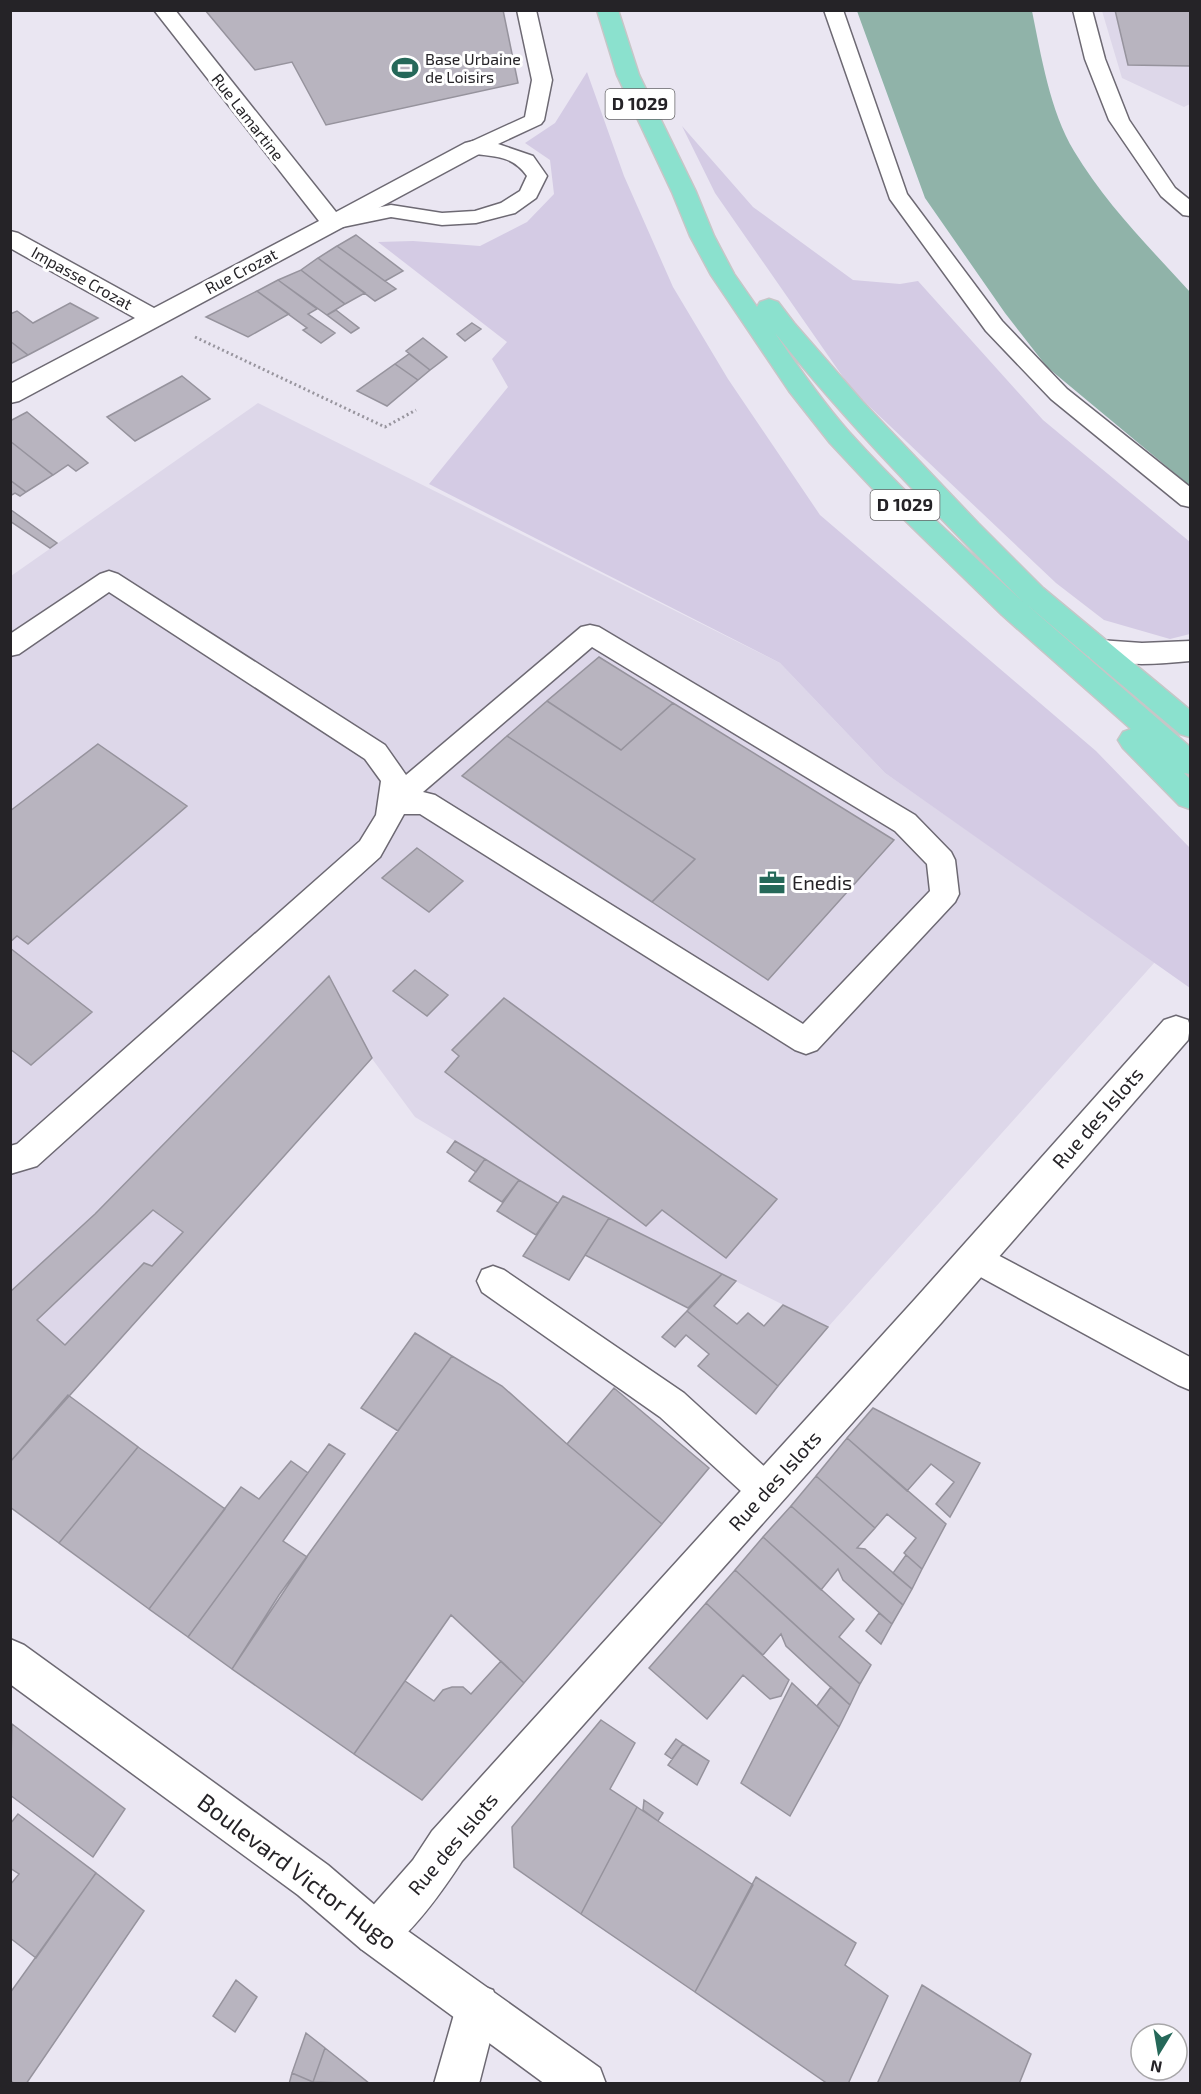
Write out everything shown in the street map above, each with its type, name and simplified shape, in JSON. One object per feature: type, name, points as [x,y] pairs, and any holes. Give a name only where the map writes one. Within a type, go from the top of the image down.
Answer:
[{"type":"main road","name":"D 1029","points":[[607,10],[628,75],[684,192],[702,236],[723,275],[798,385],[839,436],[883,484],[1012,608],[1191,763]]},
{"type":"main road","name":"D 1029","points":[[684,192],[785,329],[853,408],[954,515],[1033,595],[1191,726]]},
{"type":"main road","points":[[1012,608],[1129,736],[1191,797]]},
{"type":"street","name":"Rue Lamartine","points":[[164,10],[333,223]]},
{"type":"street","name":"Rue Crozat","points":[[10,395],[473,148]]},
{"type":"street","name":"Impasse Crozat","points":[[10,238],[154,318]]},
{"type":"street","points":[[1099,650],[1142,653],[1191,651]]},
{"type":"street","name":"Rue des Islots","points":[[376,1934],[428,1875],[447,1846],[975,1258],[1176,1030]]},
{"type":"street","name":"Boulevard Victor Hugo","points":[[11,1659],[313,1880],[376,1934],[584,2084]]},
{"type":"street","points":[[456,2084],[477,2006]]},
{"type":"lane","points":[[473,148],[534,120],[542,80],[526,10]]},
{"type":"lane","points":[[833,10],[897,195],[994,326],[1051,385],[1191,499]]},
{"type":"lane","points":[[1083,10],[1095,59],[1119,120],[1168,192],[1191,210]]},
{"type":"lane","points":[[333,223],[392,211],[442,219],[476,217],[508,208],[529,194],[537,176],[526,160],[494,149],[473,148]]},
{"type":"lane","points":[[10,647],[109,580],[375,752],[395,779],[390,816],[370,849],[26,1156],[10,1160]]},
{"type":"lane","points":[[590,634],[905,823],[941,860],[945,894],[806,1041],[425,803],[392,802],[590,634]]},
{"type":"lane","points":[[975,1258],[1191,1374]]},
{"type":"lane","points":[[493,1281],[672,1406],[766,1491]]},
{"type":"path","points":[[154,318],[385,427],[416,410]]},
{"type":"shaded area","points":[[857,11],[1032,11],[1053,101],[1074,151],[1099,189],[1190,292],[1190,486],[1047,367],[1005,313],[925,198]]},
{"type":"shaded area","points":[[1102,11],[1190,11],[1190,104],[1184,107],[1122,78]]},
{"type":"shaded area","points":[[587,72],[624,176],[673,287],[728,379],[820,515],[1096,751],[1190,848],[1190,988],[885,773],[780,663],[429,484],[508,387],[492,359],[507,342],[378,242],[413,241],[480,246],[527,222],[554,194],[550,160],[525,143],[555,123]]},
{"type":"shaded area","points":[[682,126],[753,207],[853,280],[900,284],[918,281],[1043,420],[1190,542],[1190,634],[1170,639],[1104,620],[1056,583],[852,390],[715,193]]},
{"type":"shaded area","points":[[258,403],[780,663],[885,773],[1155,962],[828,1327],[563,1196],[558,1203],[415,1117],[370,1056],[11,1462],[11,576]]},
{"type":"building","name":"Base Urbaine de Loisirs","points":[[205,10],[503,10],[518,83],[326,125],[292,62],[255,70]]},
{"type":"building","points":[[1115,10],[1190,10],[1190,66],[1128,65]]},
{"type":"building","points":[[356,235],[403,271],[385,281],[337,246]]},
{"type":"building","points":[[337,246],[396,289],[375,301],[318,258]]},
{"type":"building","points":[[318,258],[365,293],[345,304],[301,270]]},
{"type":"building","points":[[301,270],[345,304],[327,315],[278,280]]},
{"type":"building","points":[[278,280],[317,309],[308,314],[335,333],[321,343],[303,330],[307,328],[257,291]]},
{"type":"building","points":[[257,291],[289,314],[248,337],[206,317]]},
{"type":"building","points":[[70,303],[98,318],[28,355],[10,341],[10,314],[17,311],[33,323]]},
{"type":"building","points":[[336,310],[359,328],[351,333],[327,315]]},
{"type":"building","points":[[472,323],[481,329],[465,341],[457,334]]},
{"type":"building","points":[[423,338],[447,357],[430,370],[406,351]]},
{"type":"building","points":[[10,341],[28,355],[10,364]]},
{"type":"building","points":[[409,354],[430,370],[418,380],[395,364]]},
{"type":"building","points":[[395,364],[418,380],[387,406],[357,391]]},
{"type":"building","points":[[182,376],[210,399],[135,441],[107,417]]},
{"type":"building","points":[[27,412],[88,463],[76,471],[68,465],[53,475],[10,441],[10,421]]},
{"type":"building","points":[[10,441],[53,475],[26,492],[10,480]]},
{"type":"building","points":[[10,480],[26,492],[20,496],[15,493],[10,496]]},
{"type":"building","points":[[10,510],[57,543],[50,548],[10,521]]},
{"type":"building","points":[[599,657],[673,703],[621,750],[547,701]]},
{"type":"building","points":[[547,701],[621,750],[673,703],[894,840],[768,980],[652,902],[695,859],[507,736]]},
{"type":"building","points":[[507,736],[695,859],[652,902],[462,776]]},
{"type":"building","points":[[98,744],[187,806],[28,944],[17,936],[10,942],[10,811]]},
{"type":"building","points":[[417,848],[463,881],[429,912],[382,878]]},
{"type":"building","points":[[10,948],[92,1012],[31,1065],[10,1049]]},
{"type":"building","points":[[415,970],[448,995],[427,1016],[393,991]]},
{"type":"building","points":[[329,976],[372,1058],[10,1462],[10,1292],[95,1214]],"holes":[[[153,1210],[183,1232],[152,1266],[144,1263],[65,1345],[37,1320]]]},
{"type":"building","points":[[504,998],[777,1199],[726,1258],[662,1210],[646,1226],[445,1072],[459,1056],[452,1050]]},
{"type":"building","points":[[455,1141],[485,1159],[476,1172],[447,1152]]},
{"type":"building","points":[[485,1159],[519,1180],[502,1202],[469,1181]]},
{"type":"building","points":[[519,1180],[558,1203],[536,1235],[497,1211]]},
{"type":"building","points":[[563,1196],[609,1218],[569,1280],[523,1256]]},
{"type":"building","points":[[609,1218],[722,1274],[688,1308],[585,1255]]},
{"type":"building","points":[[722,1274],[736,1281],[714,1306],[737,1324],[748,1313],[764,1326],[783,1305],[828,1327],[778,1386],[687,1311]]},
{"type":"building","points":[[687,1311],[778,1386],[756,1414],[698,1366],[709,1354],[686,1335],[675,1347],[662,1337]]},
{"type":"building","points":[[415,1333],[452,1356],[398,1431],[361,1408]]},
{"type":"building","points":[[452,1356],[502,1386],[662,1524],[524,1683],[451,1615],[354,1754],[232,1669],[279,1595]]},
{"type":"building","points":[[614,1388],[709,1468],[662,1524],[567,1444]]},
{"type":"building","points":[[68,1395],[138,1447],[59,1543],[10,1507],[10,1462]]},
{"type":"building","points":[[873,1408],[980,1463],[950,1517],[936,1504],[954,1482],[931,1464],[907,1491],[847,1438]]},
{"type":"building","points":[[847,1438],[946,1524],[922,1569],[904,1553],[916,1538],[887,1514],[875,1528],[816,1476]]},
{"type":"building","points":[[329,1444],[345,1454],[283,1541],[307,1557],[232,1669],[188,1637]]},
{"type":"building","points":[[138,1447],[225,1509],[149,1609],[59,1543]]},
{"type":"building","points":[[291,1461],[308,1473],[188,1637],[149,1609],[241,1487],[259,1499]]},
{"type":"building","points":[[816,1476],[875,1528],[857,1548],[865,1549],[912,1589],[903,1605],[791,1506]]},
{"type":"building","points":[[791,1506],[903,1605],[892,1624],[843,1580],[838,1569],[821,1590],[763,1537]]},
{"type":"building","points":[[763,1537],[854,1619],[839,1637],[871,1665],[860,1684],[735,1570]]},
{"type":"building","points":[[906,1555],[922,1569],[912,1589],[893,1573]]},
{"type":"building","points":[[735,1570],[860,1684],[850,1705],[786,1646],[781,1634],[763,1655],[706,1603]]},
{"type":"building","points":[[706,1603],[789,1680],[781,1696],[770,1699],[743,1675],[707,1719],[649,1668]]},
{"type":"building","points":[[879,1613],[892,1624],[881,1644],[866,1631]]},
{"type":"building","points":[[501,1661],[524,1683],[422,1800],[354,1754],[405,1681],[434,1701],[443,1690],[452,1687],[463,1687],[471,1694]]},
{"type":"building","points":[[792,1683],[839,1727],[790,1816],[741,1783]]},
{"type":"building","points":[[831,1687],[850,1705],[839,1727],[817,1706]]},
{"type":"building","points":[[601,1720],[635,1743],[610,1789],[637,1807],[581,1914],[514,1867],[512,1827]]},
{"type":"building","points":[[12,1724],[125,1809],[93,1857],[10,1795]]},
{"type":"building","points":[[676,1739],[683,1744],[672,1759],[665,1754]]},
{"type":"building","points":[[683,1744],[709,1761],[697,1785],[668,1765]]},
{"type":"building","points":[[644,1800],[663,1813],[658,1821],[643,1810]]},
{"type":"building","points":[[637,1807],[753,1885],[695,1992],[581,1914]]},
{"type":"building","points":[[18,1814],[96,1873],[36,1958],[10,1938],[10,1885],[19,1874],[10,1868],[10,1824]]},
{"type":"building","points":[[96,1873],[144,1911],[26,2084],[15,2084],[10,2080],[10,1993]]},
{"type":"building","points":[[756,1877],[856,1943],[845,1965],[888,1996],[848,2084],[828,2084],[695,1992]]},
{"type":"building","points":[[236,1980],[257,1997],[235,2032],[213,2016]]},
{"type":"building","points":[[922,1985],[1031,2054],[1019,2084],[877,2084]]},
{"type":"building","points":[[306,2033],[325,2048],[313,2082],[292,2073]]},
{"type":"building","points":[[325,2048],[370,2084],[313,2082]]},
{"type":"building","points":[[292,2073],[313,2082],[317,2084],[289,2084]]},
{"type":"place","name":"Base Urbaine de Loisirs","points":[[405,68]]},
{"type":"place","name":"Enedis","points":[[772,883]]}]
